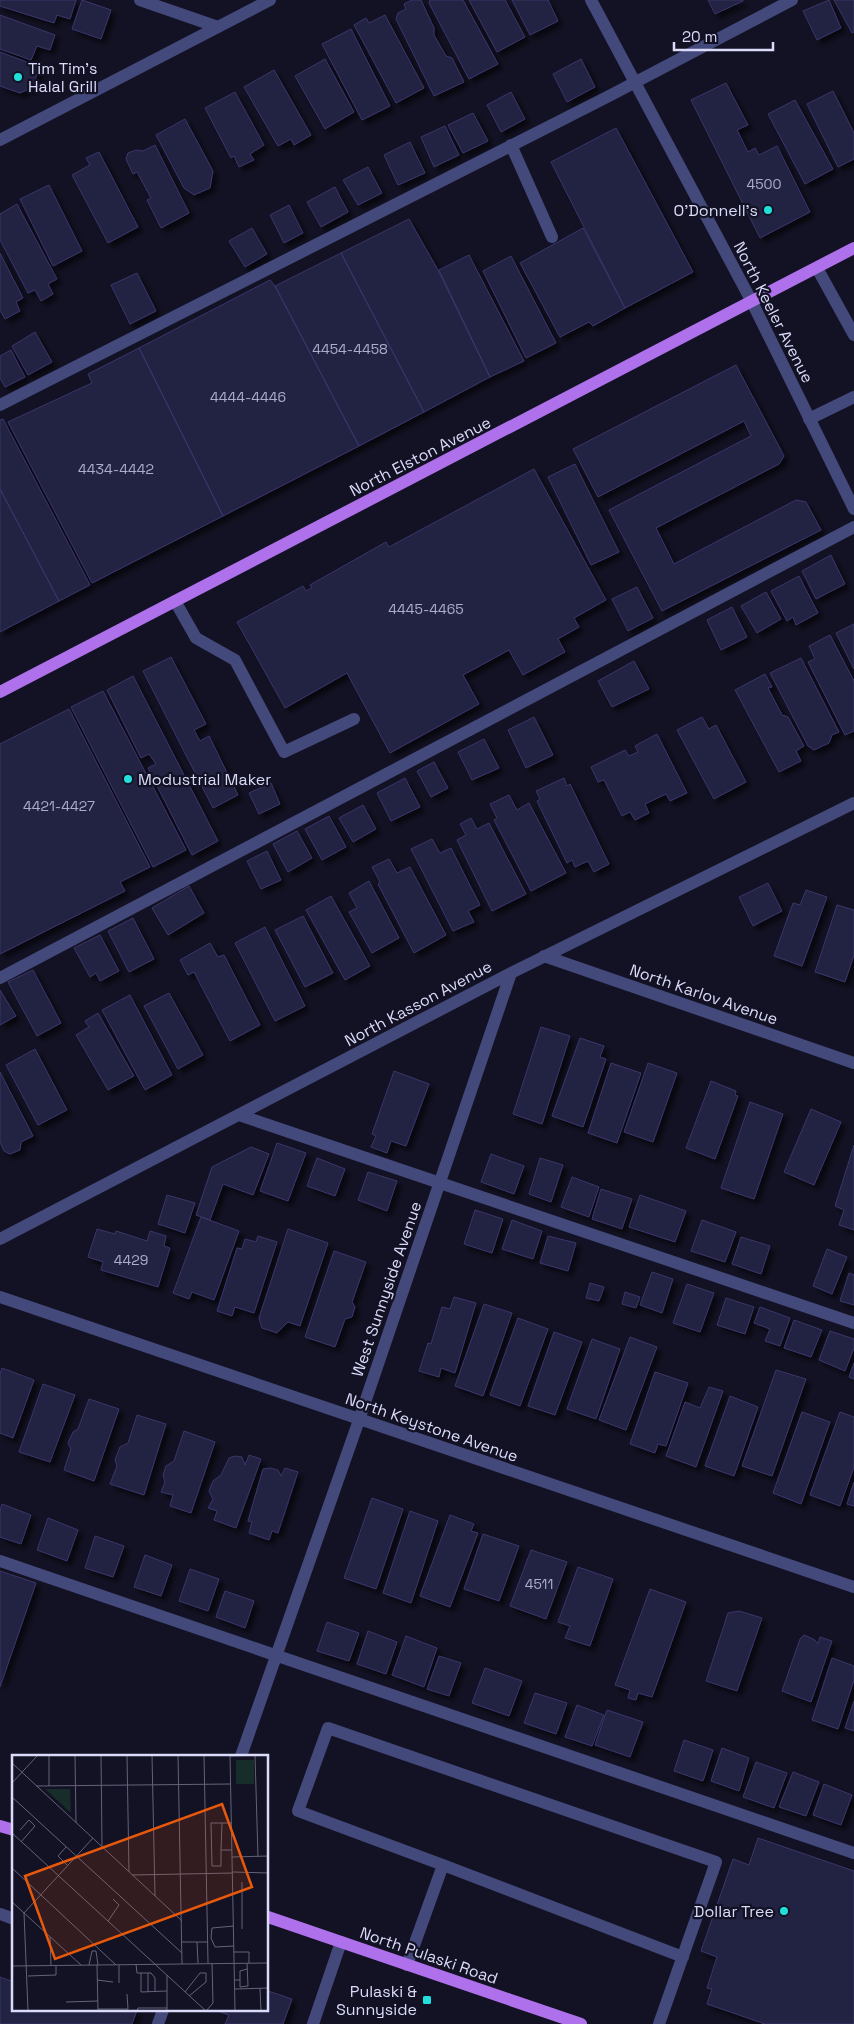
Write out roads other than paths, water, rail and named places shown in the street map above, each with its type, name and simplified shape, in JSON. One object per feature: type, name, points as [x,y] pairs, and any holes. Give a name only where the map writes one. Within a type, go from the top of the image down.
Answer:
[{"type":"main road","name":"North Elston Avenue","points":[[0,692],[854,248]]},
{"type":"main road","name":"North Pulaski Road","points":[[269,1917],[580,2024]]},
{"type":"street","points":[[140,0],[218,27]]},
{"type":"street","points":[[0,140],[270,0]]},
{"type":"street","name":"North Keeler Avenue","points":[[591,0],[752,302],[854,509]]},
{"type":"street","points":[[0,405],[635,82],[792,0]]},
{"type":"street","points":[[511,145],[552,237]]},
{"type":"street","points":[[817,268],[854,335]]},
{"type":"street","points":[[810,419],[854,397]]},
{"type":"street","points":[[0,978],[854,527]]},
{"type":"street","points":[[175,601],[196,638],[235,660],[284,752],[354,719]]},
{"type":"street","name":"North Kasson Avenue","points":[[0,1239],[544,956],[854,802]]},
{"type":"street","name":"North Karlov Avenue","points":[[544,956],[854,1063]]},
{"type":"street","name":"West Sunnyside Avenue","points":[[241,1755],[359,1420],[511,973]]},
{"type":"street","points":[[239,1115],[854,1322]]},
{"type":"street","name":"North Keystone Avenue","points":[[0,1297],[854,1587]]},
{"type":"street","points":[[0,1561],[854,1852]]},
{"type":"street","points":[[659,2024],[683,1957],[716,1862],[328,1728],[298,1811],[683,1957]]},
{"type":"street","points":[[407,1965],[443,1866]]},
{"type":"street","points":[[0,1914],[12,1918]]},
{"type":"street","points":[[313,2024],[341,1942]]},
{"type":"street","points":[[158,2024],[162,2012]]},
{"type":"place","name":"Tim Tim's Halal Grill","points":[[18,77]]},
{"type":"place","name":"O’Donnell’s","points":[[768,210]]},
{"type":"place","name":"Modustrial Maker","points":[[128,779]]},
{"type":"place","name":"Dollar Tree","points":[[784,1911]]},
{"type":"place","name":"Pulaski & Sunnyside","points":[[427,2000]]}]
